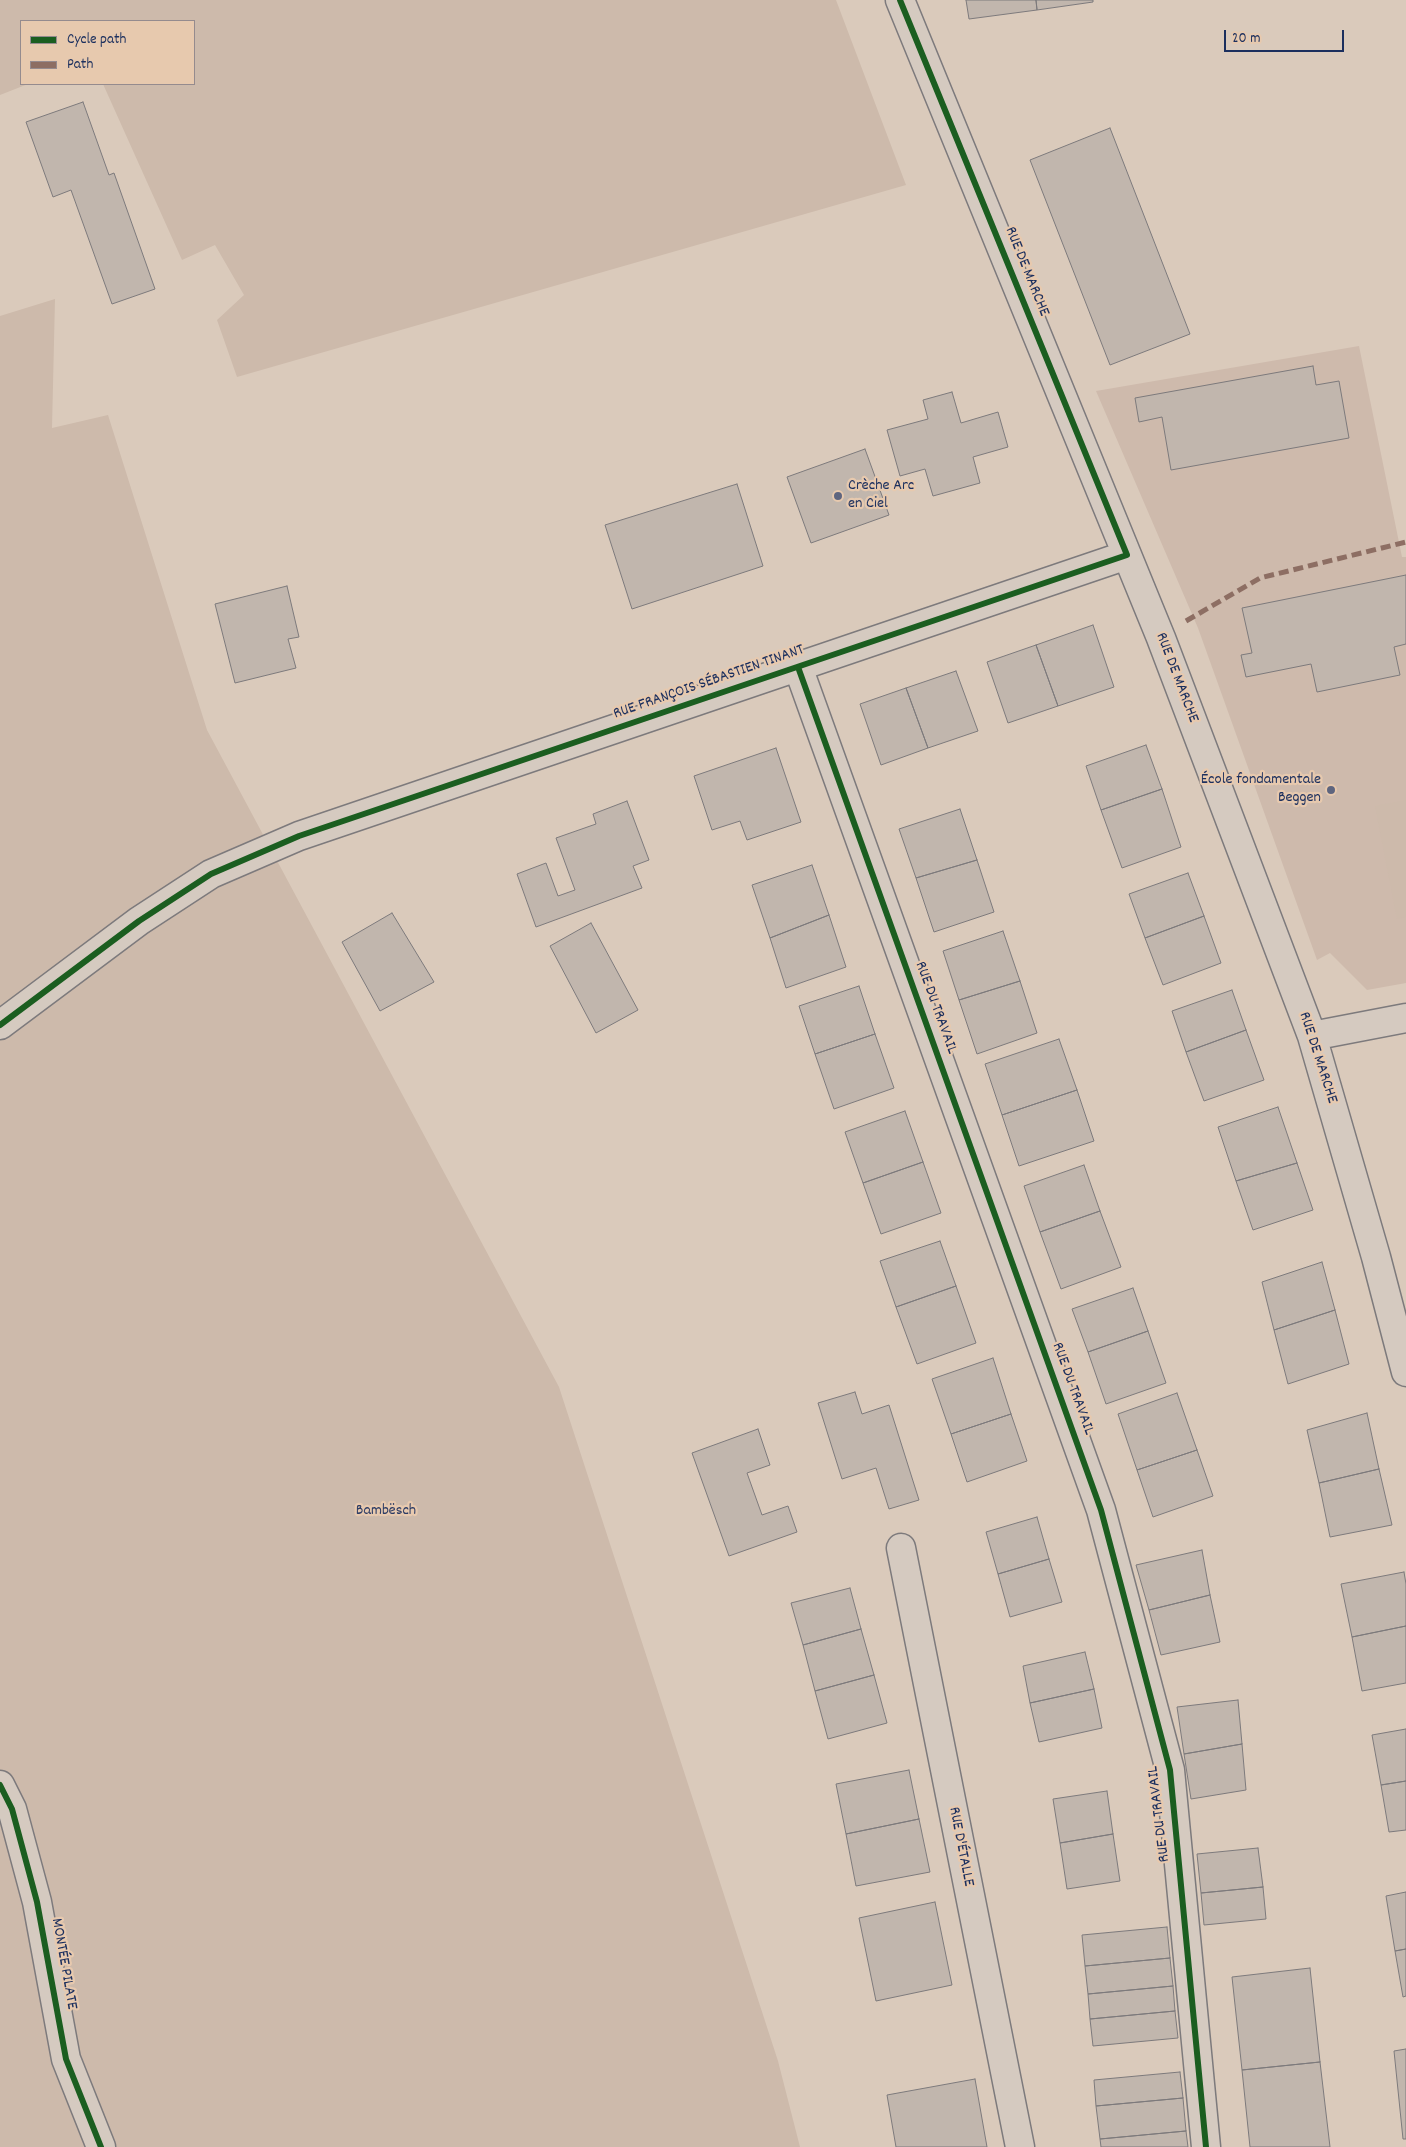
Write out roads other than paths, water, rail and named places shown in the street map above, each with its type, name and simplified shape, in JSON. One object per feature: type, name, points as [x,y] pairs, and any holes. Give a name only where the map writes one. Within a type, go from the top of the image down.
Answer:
[{"type":"street","name":"RUE DE MARCHE","points":[[900,0],[1161,638],[1312,1036],[1376,1257],[1406,1372]]},
{"type":"street","name":"RUE FRANÇOIS SÉBASTIEN TINANT","points":[[0,1024],[139,921],[211,874],[299,836],[1127,555]]},
{"type":"street","name":"RUE DU TRAVAIL","points":[[798,668],[1101,1510],[1170,1770],[1206,2147]]},
{"type":"street","points":[[1312,1036],[1406,1018]]},
{"type":"street","name":"RUE D'ÉTALLE","points":[[901,1548],[1020,2147]]},
{"type":"street","name":"MONTÉE PILATE","points":[[0,1785],[12,1809],[37,1902],[66,2059],[101,2147]]},
{"type":"place","name":"Crèche Arc en Ciel","points":[[838,496]]},
{"type":"place","name":"École fondamentale Beggen","points":[[1331,790]]},
{"type":"park label","name":"Bambësch","points":[[386,1512]]}]
